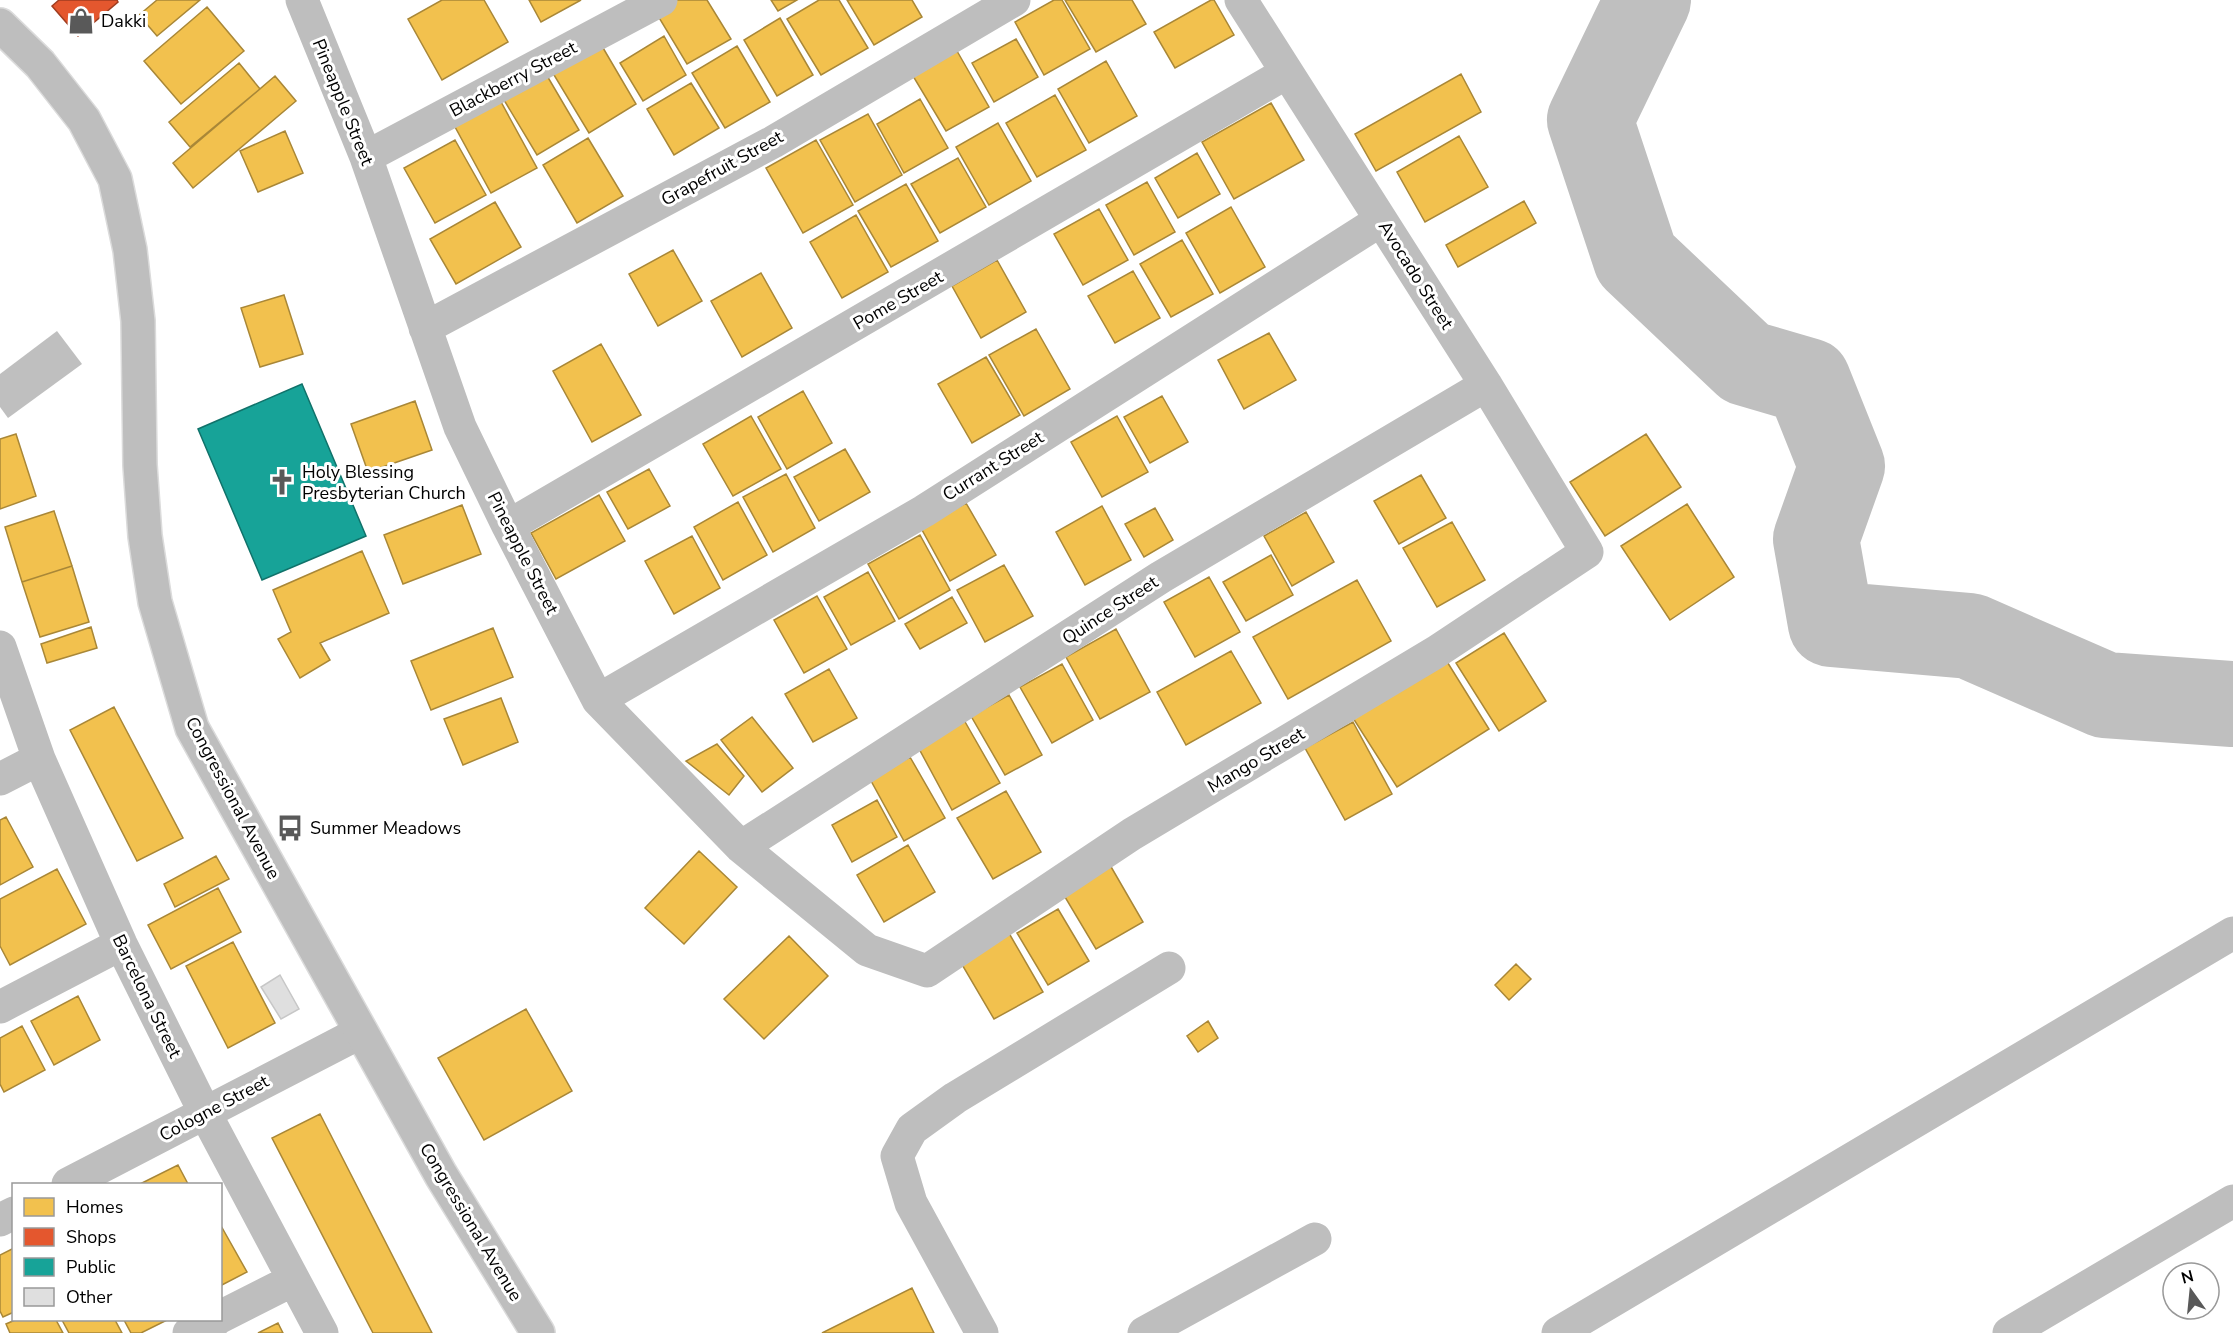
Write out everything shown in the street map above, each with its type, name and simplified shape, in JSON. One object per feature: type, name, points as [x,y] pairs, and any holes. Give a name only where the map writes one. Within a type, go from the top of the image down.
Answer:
[{"type":"street","name":"Pineapple Street","points":[[302,0],[366,157],[460,427],[508,526],[598,700],[741,847],[867,950],[927,971]]},
{"type":"street","name":"Blackberry Street","points":[[366,157],[661,0]]},
{"type":"street","name":"Grapefruit Street","points":[[425,328],[773,142],[1014,0]]},
{"type":"street","name":"Avocado Street","points":[[1241,0],[1486,385],[1587,552]]},
{"type":"street","name":"Congressional Avenue","points":[[0,25],[40,64],[84,120],[115,179],[130,250],[138,321],[140,465],[145,536],[155,602],[192,728],[441,1175],[538,1333]]},
{"type":"street","name":"Pome Street","points":[[508,526],[1286,73]]},
{"type":"street","name":"Currant Street","points":[[598,700],[924,511],[1381,220]]},
{"type":"street","name":"Quince Street","points":[[741,847],[1161,577],[1486,385]]},
{"type":"street","name":"Mango Street","points":[[927,971],[1132,834],[1436,652],[1587,552]]},
{"type":"street","name":"Barcelona Street","points":[[0,647],[39,759],[121,944],[205,1113],[322,1333]]},
{"type":"street","points":[[0,779],[39,759]]},
{"type":"street","points":[[1558,1333],[2233,933]]},
{"type":"street","points":[[0,1007],[121,944]]},
{"type":"street","points":[[982,1333],[912,1203],[897,1156],[912,1129],[955,1098],[1169,968]]},
{"type":"street","name":"Cologne Street","points":[[72,1183],[361,1032]]},
{"type":"street","points":[[2009,1333],[2233,1201]]},
{"type":"street","points":[[1144,1333],[1315,1239]]},
{"type":"street","points":[[222,1316],[293,1280]]},
{"type":"street","points":[[189,1333],[214,1321]]},
{"type":"shaded area","points":[[57,331],[82,364],[8,418],[0,407],[0,374]]},
{"type":"building: Homes","points":[[157,0],[200,0],[157,36],[139,15]]},
{"type":"building: Homes","points":[[442,0],[484,0],[508,42],[442,80],[408,19]]},
{"type":"building: Homes","points":[[529,0],[581,0],[541,22]]},
{"type":"building: Homes","points":[[673,0],[707,0],[731,39],[687,64],[655,11]]},
{"type":"building: Homes","points":[[771,0],[797,0],[778,11]]},
{"type":"building: Homes","points":[[819,0],[839,0],[868,48],[821,75],[787,19]]},
{"type":"building: Homes","points":[[847,0],[912,0],[922,17],[874,45]]},
{"type":"building: Homes","points":[[1054,0],[1062,0],[1090,49],[1044,75],[1015,22]]},
{"type":"building: Homes","points":[[1065,0],[1132,0],[1146,24],[1096,52]]},
{"type":"building: Homes","points":[[1214,0],[1234,35],[1175,68],[1154,32]]},
{"type":"building: Homes","points":[[207,7],[244,51],[181,104],[144,61]]},
{"type":"building: Homes","points":[[780,18],[813,75],[777,96],[744,40]]},
{"type":"building: Homes","points":[[664,36],[686,75],[643,101],[620,63]]},
{"type":"building: Homes","points":[[1016,39],[1038,77],[994,102],[972,63]]},
{"type":"building: Homes","points":[[599,41],[636,104],[589,133],[551,70]]},
{"type":"building: Homes","points":[[737,46],[770,102],[725,128],[692,73]]},
{"type":"building: Homes","points":[[957,51],[989,107],[946,131],[913,76]]},
{"type":"building: Homes","points":[[1106,61],[1137,116],[1089,143],[1058,89]]},
{"type":"building: Homes","points":[[239,63],[260,89],[190,147],[169,122]]},
{"type":"building: Homes","points":[[546,74],[579,130],[537,155],[504,100]]},
{"type":"building: Homes","points":[[1461,74],[1481,112],[1376,171],[1355,134]]},
{"type":"building: Homes","points":[[275,76],[296,101],[193,188],[173,163]]},
{"type":"building: Homes","points":[[691,83],[719,128],[674,155],[647,109]]},
{"type":"building: Homes","points":[[1055,95],[1086,150],[1037,177],[1006,123]]},
{"type":"building: Homes","points":[[920,99],[948,148],[904,173],[877,124]]},
{"type":"building: Homes","points":[[500,100],[537,168],[491,193],[454,125]]},
{"type":"building: Homes","points":[[1271,103],[1304,160],[1234,199],[1202,142]]},
{"type":"building: Homes","points":[[868,114],[902,175],[855,202],[820,140]]},
{"type":"building: Homes","points":[[998,123],[1031,181],[989,205],[956,147]]},
{"type":"building: Homes","points":[[285,131],[303,173],[258,192],[240,151]]},
{"type":"building: Homes","points":[[1459,136],[1488,187],[1425,222],[1397,172]]},
{"type":"building: Homes","points":[[588,138],[623,196],[577,223],[543,165]]},
{"type":"building: Homes","points":[[455,140],[486,195],[435,223],[404,168]]},
{"type":"building: Homes","points":[[816,140],[853,205],[803,233],[766,168]]},
{"type":"building: Homes","points":[[1197,153],[1220,194],[1178,218],[1155,178]]},
{"type":"building: Homes","points":[[958,158],[986,207],[940,233],[911,184]]},
{"type":"building: Homes","points":[[1147,182],[1175,232],[1134,255],[1106,205]]},
{"type":"building: Homes","points":[[906,184],[938,241],[891,267],[858,211]]},
{"type":"building: Homes","points":[[1524,201],[1536,223],[1458,267],[1446,245]]},
{"type":"building: Homes","points":[[495,202],[521,247],[456,284],[430,239]]},
{"type":"building: Homes","points":[[1231,207],[1265,267],[1220,293],[1186,233]]},
{"type":"building: Homes","points":[[1099,209],[1128,260],[1083,285],[1054,234]]},
{"type":"building: Homes","points":[[856,215],[888,272],[842,298],[810,242]]},
{"type":"building: Homes","points":[[1182,240],[1213,294],[1171,317],[1140,264]]},
{"type":"building: Homes","points":[[673,250],[702,301],[658,326],[629,274]]},
{"type":"building: Homes","points":[[997,260],[1026,312],[981,338],[952,286]]},
{"type":"building: Homes","points":[[1133,271],[1160,318],[1115,343],[1088,296]]},
{"type":"building: Homes","points":[[761,273],[792,328],[742,357],[711,301]]},
{"type":"building: Homes","points":[[284,295],[303,354],[260,367],[241,308]]},
{"type":"building: Homes","points":[[1036,329],[1070,389],[1024,416],[989,355]]},
{"type":"building: Homes","points":[[1269,333],[1296,380],[1244,409],[1218,360]]},
{"type":"building: Homes","points":[[601,344],[641,415],[592,442],[553,371]]},
{"type":"building: Homes","points":[[986,357],[1020,415],[972,443],[938,384]]},
{"type":"building: Homes","points":[[803,391],[832,443],[787,469],[758,417]]},
{"type":"building: Homes","points":[[1162,396],[1188,442],[1150,463],[1124,417]]},
{"type":"building: Homes","points":[[415,401],[432,450],[368,472],[351,424]]},
{"type":"building: Homes","points":[[751,416],[781,469],[733,496],[703,444]]},
{"type":"building: Homes","points":[[1117,416],[1148,472],[1102,497],[1071,442]]},
{"type":"building: Homes","points":[[16,434],[36,496],[0,509],[0,439]]},
{"type":"building: Homes","points":[[1646,434],[1681,487],[1605,536],[1570,482]]},
{"type":"building: Homes","points":[[845,449],[870,492],[819,521],[794,477]]},
{"type":"building: Homes","points":[[649,469],[670,506],[628,529],[607,492]]},
{"type":"building: Homes","points":[[786,474],[815,528],[773,552],[743,497]]},
{"type":"building: Homes","points":[[1421,475],[1446,518],[1399,544],[1374,501]]},
{"type":"building: Homes","points":[[599,495],[625,541],[556,579],[531,533]]},
{"type":"building: Homes","points":[[738,502],[767,555],[723,580],[694,527]]},
{"type":"building: Homes","points":[[966,503],[996,555],[950,581],[921,528]]},
{"type":"building: Homes","points":[[1687,504],[1734,577],[1670,620],[1621,546]]},
{"type":"building: Homes","points":[[462,505],[481,554],[403,584],[384,535]]},
{"type":"building: Homes","points":[[1102,506],[1131,560],[1085,585],[1056,532]]},
{"type":"building: Homes","points":[[1155,508],[1173,540],[1144,557],[1125,524]]},
{"type":"building: Homes","points":[[54,511],[72,566],[22,582],[5,527]]},
{"type":"building: Homes","points":[[1306,512],[1334,562],[1292,586],[1264,536]]},
{"type":"building: Homes","points":[[1452,522],[1485,580],[1437,607],[1403,548]]},
{"type":"building: Homes","points":[[920,535],[950,590],[899,619],[868,564]]},
{"type":"building: Homes","points":[[692,536],[720,588],[674,614],[645,561]]},
{"type":"building: Homes","points":[[362,551],[389,613],[320,643],[330,660],[300,678],[278,639],[291,632],[273,590]]},
{"type":"building: Homes","points":[[1271,555],[1293,595],[1246,621],[1223,582]]},
{"type":"building: Homes","points":[[1004,565],[1033,616],[985,642],[957,590]]},
{"type":"building: Homes","points":[[72,566],[89,622],[40,637],[22,582]]},
{"type":"building: Homes","points":[[868,572],[895,621],[851,645],[824,597]]},
{"type":"building: Homes","points":[[1209,577],[1240,632],[1195,657],[1164,602]]},
{"type":"building: Homes","points":[[1357,580],[1391,641],[1288,699],[1253,637]]},
{"type":"building: Homes","points":[[817,596],[847,649],[804,673],[774,620]]},
{"type":"building: Homes","points":[[952,597],[967,623],[920,649],[905,624]]},
{"type":"building: Homes","points":[[91,627],[97,648],[47,663],[41,644]]},
{"type":"building: Homes","points":[[493,628],[513,677],[431,710],[411,661]]},
{"type":"building: Homes","points":[[1116,629],[1150,692],[1100,719],[1066,657]]},
{"type":"building: Homes","points":[[1504,633],[1546,701],[1499,731],[1456,663]]},
{"type":"building: Homes","points":[[1231,651],[1261,703],[1186,745],[1157,692]]},
{"type":"building: Homes","points":[[1446,660],[1489,729],[1397,787],[1353,718]]},
{"type":"building: Homes","points":[[1062,664],[1093,720],[1052,743],[1020,687]]},
{"type":"building: Homes","points":[[829,669],[857,718],[813,742],[785,694]]},
{"type":"building: Homes","points":[[1009,695],[1042,755],[1005,775],[971,716]]},
{"type":"building: Homes","points":[[501,698],[518,742],[463,765],[444,719]]},
{"type":"building: Homes","points":[[114,707],[183,838],[137,861],[70,730]]},
{"type":"building: Homes","points":[[752,717],[793,768],[762,792],[721,740]]},
{"type":"building: Homes","points":[[964,720],[1000,783],[952,810],[917,745]]},
{"type":"building: Homes","points":[[1353,722],[1392,794],[1345,820],[1305,748]]},
{"type":"building: Homes","points":[[717,744],[744,776],[729,795],[686,761]]},
{"type":"building: Homes","points":[[910,757],[945,818],[904,841],[870,779]]},
{"type":"building: Homes","points":[[1006,791],[1041,852],[993,879],[957,818]]},
{"type":"building: Homes","points":[[877,800],[897,837],[852,862],[832,825]]},
{"type":"building: Homes","points":[[6,817],[33,867],[0,885],[0,820]]},
{"type":"building: Homes","points":[[908,845],[935,892],[884,922],[857,875]]},
{"type":"building: Homes","points":[[699,851],[737,887],[684,944],[645,908]]},
{"type":"building: Homes","points":[[216,856],[229,879],[175,907],[164,884]]},
{"type":"building: Homes","points":[[1110,865],[1143,922],[1096,949],[1062,892]]},
{"type":"building: Homes","points":[[57,869],[86,924],[10,965],[0,946],[0,899]]},
{"type":"building: Homes","points":[[218,888],[241,932],[171,969],[148,925]]},
{"type":"building: Homes","points":[[1058,909],[1089,961],[1048,985],[1017,933]]},
{"type":"building: Homes","points":[[1006,928],[1043,992],[994,1019],[957,956]]},
{"type":"building: Homes","points":[[789,936],[828,976],[764,1039],[724,999]]},
{"type":"building: Homes","points":[[233,942],[275,1023],[228,1048],[186,966]]},
{"type":"building: Homes","points":[[1516,964],[1531,979],[1509,1000],[1495,985]]},
{"type":"building: Homes","points":[[78,996],[100,1040],[54,1065],[31,1021]]},
{"type":"building: Homes","points":[[526,1009],[572,1091],[484,1140],[438,1058]]},
{"type":"building: Homes","points":[[1208,1021],[1218,1038],[1198,1052],[1187,1036]]},
{"type":"building: Homes","points":[[22,1026],[45,1070],[4,1092],[0,1084],[0,1038]]},
{"type":"building: Homes","points":[[320,1114],[432,1333],[373,1333],[272,1138]]},
{"type":"building: Homes","points":[[178,1165],[187,1183],[142,1183]]},
{"type":"building: Homes","points":[[222,1228],[247,1272],[222,1285]]},
{"type":"building: Homes","points":[[12,1249],[12,1313],[3,1317],[0,1311],[0,1255]]},
{"type":"building: Homes","points":[[912,1288],[934,1333],[822,1333]]},
{"type":"building: Homes","points":[[13,1321],[57,1321],[63,1333],[10,1333],[6,1324]]},
{"type":"building: Homes","points":[[63,1321],[116,1321],[122,1333],[69,1333]]},
{"type":"building: Homes","points":[[125,1321],[165,1321],[141,1333],[131,1333]]},
{"type":"building: Homes","points":[[278,1323],[283,1333],[258,1333]]},
{"type":"building: Shops","name":"Dakki","points":[[59,0],[117,0],[118,2],[78,36],[52,6]]},
{"type":"building: Public","name":"Holy Blessing Presbyterian Church","points":[[302,384],[366,536],[262,580],[198,429]]},
{"type":"building: Other","points":[[280,975],[299,1009],[281,1019],[261,987]]},
{"type":"waterway","points":[[1648,0],[1590,120],[1636,259],[1746,363],[1808,381],[1842,466],[1816,539],[1831,624],[1970,636],[2105,695],[2233,704]]},
{"type":"place","name":"Dakki","points":[[81,21]]},
{"type":"place","name":"Holy Blessing Presbyterian Church","points":[[282,482]]},
{"type":"place","name":"Summer Meadows","points":[[290,828]]}]
